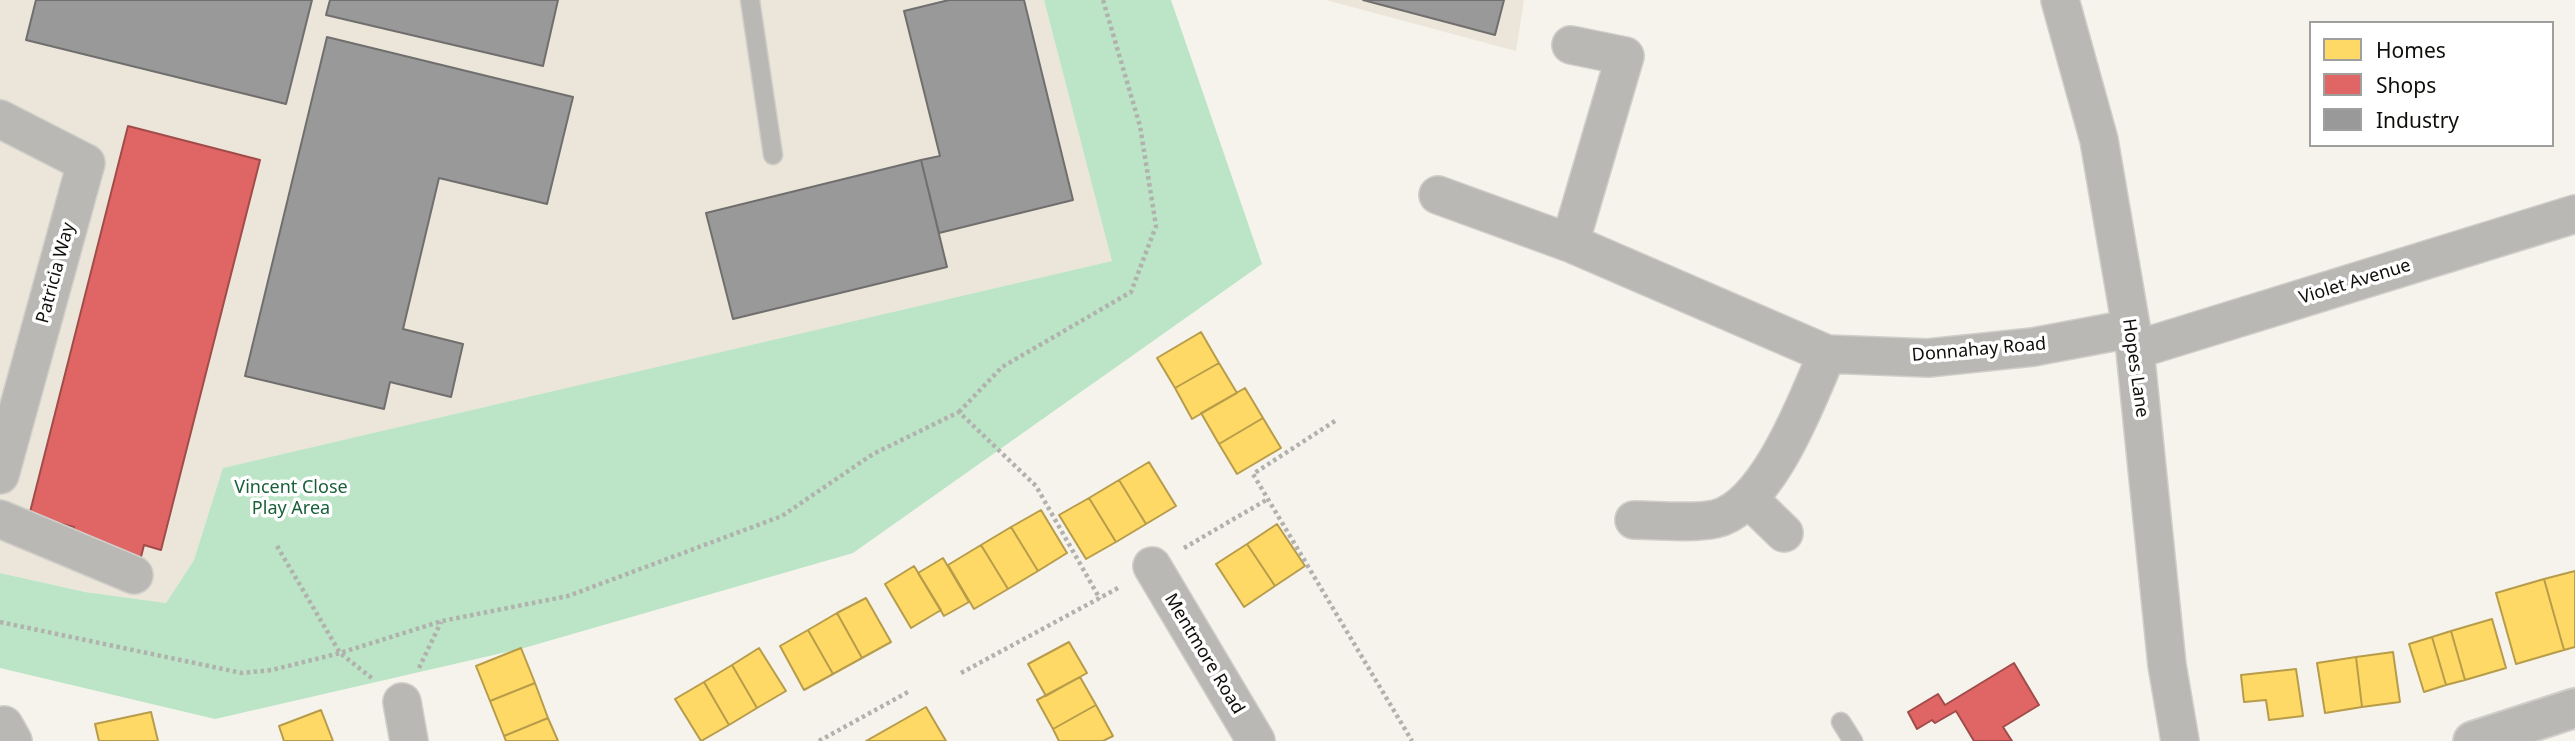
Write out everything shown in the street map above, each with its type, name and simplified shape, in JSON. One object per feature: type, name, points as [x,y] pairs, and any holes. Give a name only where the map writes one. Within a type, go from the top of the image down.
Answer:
[{"type":"street","name":"Hopes Lane","points":[[2060,0],[2099,140],[2132,340],[2167,665],[2180,741]]},
{"type":"street","points":[[1570,243],[1625,56],[1571,45]]},
{"type":"street","name":"Patricia Way","points":[[0,119],[86,163],[0,475]]},
{"type":"street","name":"Donnahay Road","points":[[1438,195],[1570,243],[1827,354],[1928,358],[2132,340]]},
{"type":"street","name":"Violet Avenue","points":[[2132,340],[2575,214]]},
{"type":"street","points":[[1634,520],[1716,519],[1749,499],[1787,444],[1827,354]]},
{"type":"street","points":[[1749,499],[1783,533]]},
{"type":"street","points":[[0,519],[134,575]]},
{"type":"street","name":"Mentmore Road","points":[[1152,566],[1256,741]]},
{"type":"street","points":[[402,702],[409,741]]},
{"type":"street","points":[[2473,741],[2575,708]]},
{"type":"lane","points":[[750,0],[773,155]]},
{"type":"lane","points":[[1841,723],[1853,741]]},
{"type":"path","points":[[0,622],[242,673],[272,670],[340,653],[442,621],[568,596],[782,516],[873,454],[959,412],[1002,367],[1131,292],[1156,226],[1140,126],[1103,0]]},
{"type":"path","points":[[959,412],[1036,486],[1100,599]]},
{"type":"path","points":[[1335,421],[1252,474],[1412,741]]},
{"type":"path","points":[[277,546],[340,653]]},
{"type":"path","points":[[818,741],[908,692]]},
{"type":"shaded area","points":[[0,0],[1044,0],[1113,261],[224,468],[194,560],[166,603],[85,592],[0,573]]},
{"type":"shaded area","points":[[1326,0],[1524,0],[1516,51]]},
{"type":"green space","name":"Vincent Close Play Area","points":[[1044,0],[1171,0],[1262,264],[853,553],[524,648],[215,719],[0,668],[0,573],[85,592],[166,603],[194,560],[223,468],[1112,261]]},
{"type":"building: Homes","points":[[1201,332],[1219,363],[1175,388],[1157,358]]},
{"type":"building: Homes","points":[[1219,363],[1237,393],[1192,419],[1175,388]]},
{"type":"building: Homes","points":[[1245,388],[1263,418],[1219,444],[1201,413]]},
{"type":"building: Homes","points":[[1263,418],[1281,448],[1237,474],[1219,444]]},
{"type":"building: Homes","points":[[1149,462],[1176,506],[1146,524],[1119,480]]},
{"type":"building: Homes","points":[[1119,480],[1146,524],[1116,542],[1089,498]]},
{"type":"building: Homes","points":[[1089,498],[1116,542],[1086,559],[1059,515]]},
{"type":"building: Homes","points":[[1041,510],[1067,553],[1038,571],[1011,527]]},
{"type":"building: Homes","points":[[1277,524],[1305,566],[1275,586],[1247,544]]},
{"type":"building: Homes","points":[[1011,527],[1038,571],[1008,589],[981,545]]},
{"type":"building: Homes","points":[[1247,544],[1275,586],[1244,607],[1216,564]]},
{"type":"building: Homes","points":[[981,545],[1008,589],[974,609],[948,565]]},
{"type":"building: Homes","points":[[943,558],[969,602],[944,616],[918,573]]},
{"type":"building: Homes","points":[[914,566],[941,610],[911,628],[885,584]]},
{"type":"building: Homes","points":[[2575,571],[2575,647],[2564,650],[2544,579]]},
{"type":"building: Homes","points":[[2544,579],[2564,650],[2516,664],[2496,593]]},
{"type":"building: Homes","points":[[866,598],[891,642],[862,658],[837,613]]},
{"type":"building: Homes","points":[[837,613],[862,658],[833,674],[808,630]]},
{"type":"building: Homes","points":[[2492,619],[2506,668],[2465,680],[2451,631]]},
{"type":"building: Homes","points":[[808,630],[833,674],[804,690],[780,646]]},
{"type":"building: Homes","points":[[2451,631],[2465,680],[2446,685],[2432,637]]},
{"type":"building: Homes","points":[[2432,637],[2446,685],[2424,692],[2409,644]]},
{"type":"building: Homes","points":[[1069,642],[1087,673],[1046,696],[1028,664]]},
{"type":"building: Homes","points":[[521,648],[535,683],[490,701],[476,666]]},
{"type":"building: Homes","points":[[759,648],[786,691],[757,708],[732,665]]},
{"type":"building: Homes","points":[[2393,652],[2400,702],[2362,707],[2356,657]]},
{"type":"building: Homes","points":[[2356,657],[2362,707],[2325,713],[2317,663]]},
{"type":"building: Homes","points":[[732,665],[757,708],[729,725],[704,682]]},
{"type":"building: Homes","points":[[2296,669],[2303,716],[2269,720],[2266,700],[2244,702],[2241,675]]},
{"type":"building: Homes","points":[[1080,677],[1096,705],[1053,729],[1037,700]]},
{"type":"building: Homes","points":[[704,682],[729,725],[701,741],[675,699]]},
{"type":"building: Homes","points":[[535,683],[548,718],[504,736],[490,701]]},
{"type":"building: Homes","points":[[1096,705],[1113,736],[1103,741],[1059,741],[1053,729]]},
{"type":"building: Homes","points":[[926,707],[946,741],[866,741]]},
{"type":"building: Homes","points":[[321,710],[333,741],[284,741],[279,726]]},
{"type":"building: Homes","points":[[151,712],[158,741],[99,741],[95,724]]},
{"type":"building: Homes","points":[[548,718],[558,741],[506,741],[504,736]]},
{"type":"building: Shops","points":[[128,126],[260,160],[161,550],[144,545],[140,561],[70,543],[74,527],[29,516]]},
{"type":"building: Shops","points":[[2014,663],[2039,705],[2003,727],[2012,741],[1974,741],[1956,711],[1917,729],[1908,712],[1938,694],[1945,705]]},
{"type":"building: Industry","points":[[36,0],[312,0],[286,104],[26,40]]},
{"type":"building: Industry","points":[[330,0],[558,0],[543,66],[326,15]]},
{"type":"building: Industry","points":[[949,0],[1024,0],[1073,200],[939,233],[921,160],[940,156],[904,11]]},
{"type":"building: Industry","points":[[1363,0],[1504,0],[1495,35]]},
{"type":"building: Industry","points":[[327,37],[573,97],[547,204],[439,178],[403,329],[463,344],[451,397],[390,382],[384,409],[245,376]]},
{"type":"building: Industry","points":[[921,160],[947,267],[733,319],[706,213]]}]
